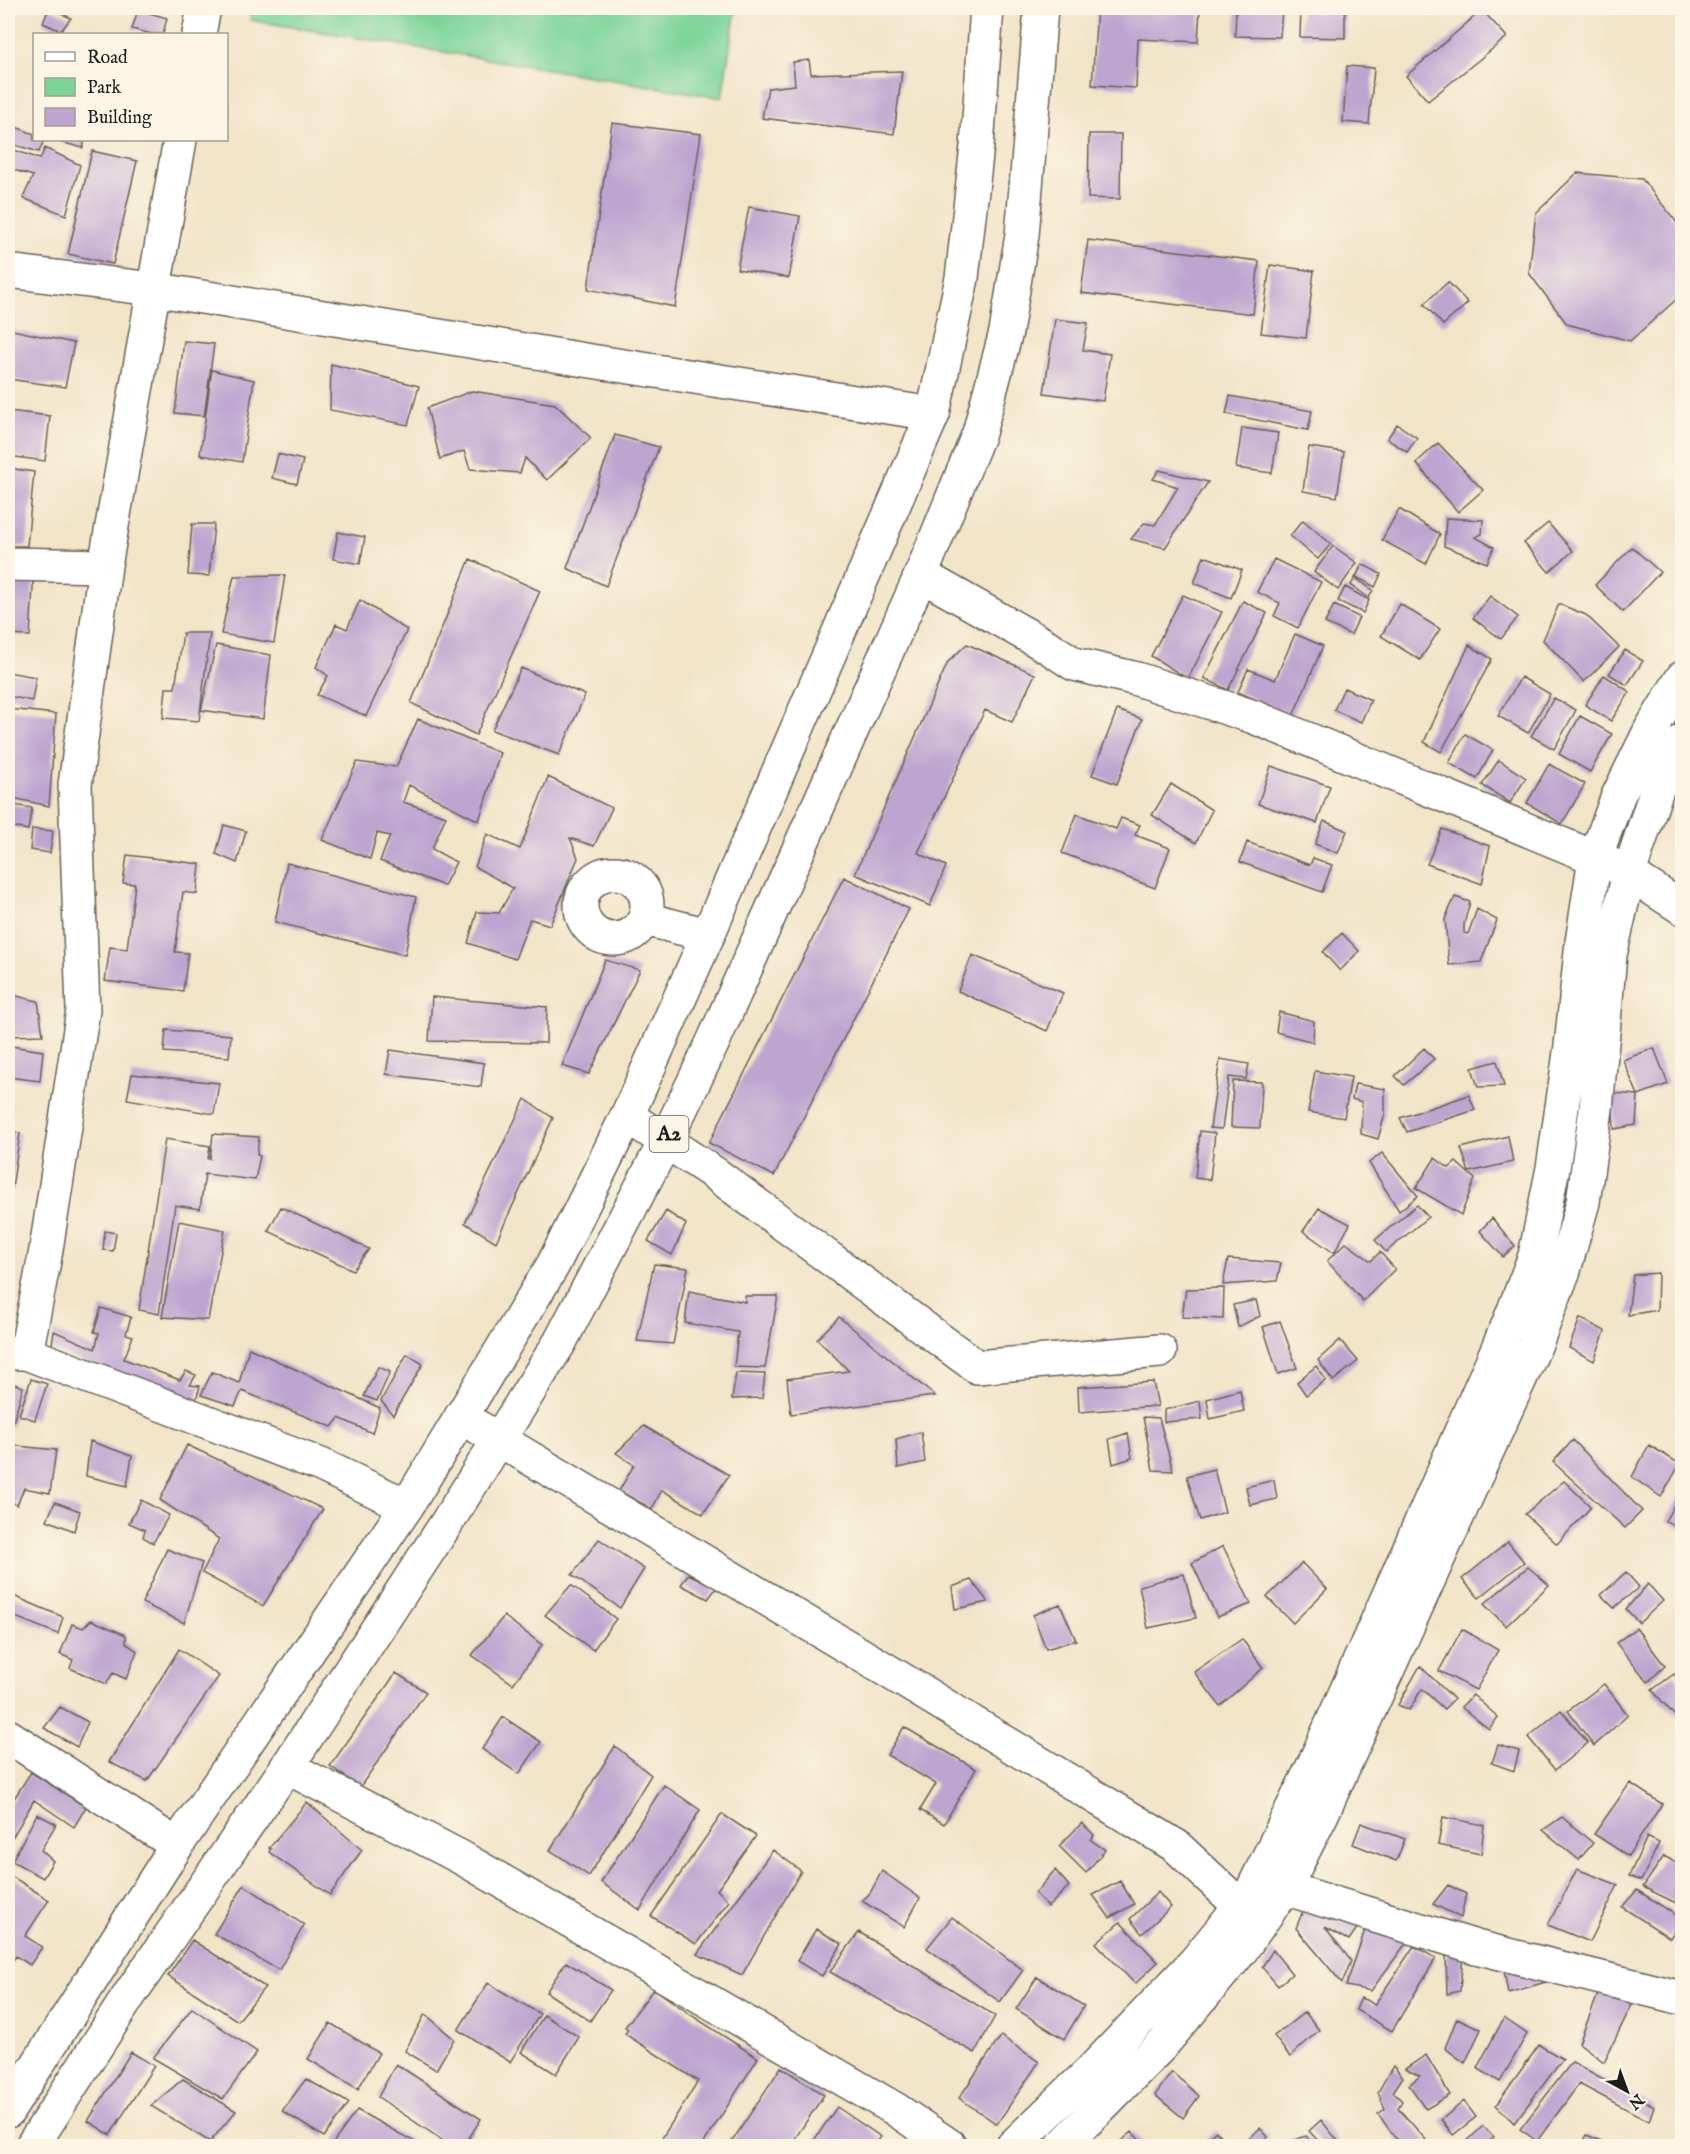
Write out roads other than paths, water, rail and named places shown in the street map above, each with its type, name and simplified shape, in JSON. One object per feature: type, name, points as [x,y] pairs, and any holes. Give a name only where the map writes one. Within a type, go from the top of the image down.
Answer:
[{"type":"main road","points":[[199,33],[204,8]]},
{"type":"main road","name":"A2","points":[[8,2111],[177,1845],[406,1506],[553,1265],[627,1116],[708,935],[933,414],[962,278],[977,146],[987,8]]},
{"type":"main road","name":"A2","points":[[32,2146],[130,1994],[287,1767],[440,1534],[560,1342],[665,1142],[713,1042],[921,575],[980,433],[1006,332],[1022,235],[1041,8]]},
{"type":"main road","points":[[180,141],[105,566],[75,785],[83,1010],[45,1256],[17,1353],[321,1465],[406,1506]]},
{"type":"main road","points":[[8,271],[153,289],[933,414]]},
{"type":"main road","points":[[8,564],[14,566],[105,566]]},
{"type":"main road","points":[[921,575],[1074,664],[1137,679],[1254,717],[1629,873],[1683,908]]},
{"type":"main road","points":[[1062,2146],[1162,2045],[1240,1952],[1260,1891],[1509,1323],[1535,1256],[1553,1168],[1595,858],[1618,796],[1651,729],[1683,678]]},
{"type":"main road","points":[[1013,2146],[1090,2072],[1194,1964],[1260,1891],[1322,1814],[1520,1379],[1564,1270],[1583,1202],[1596,1109],[1610,955],[1629,873],[1657,789],[1683,741]]},
{"type":"main road","points":[[645,920],[708,935]]},
{"type":"main road","points":[[627,1116],[714,1173],[977,1367],[1160,1351]]},
{"type":"main road","points":[[461,1417],[873,1662],[1176,1846],[1260,1891],[1683,1998]]},
{"type":"main road","points":[[8,1736],[177,1845]]},
{"type":"main road","points":[[287,1767],[483,1870],[895,2109],[950,2146]]}]
